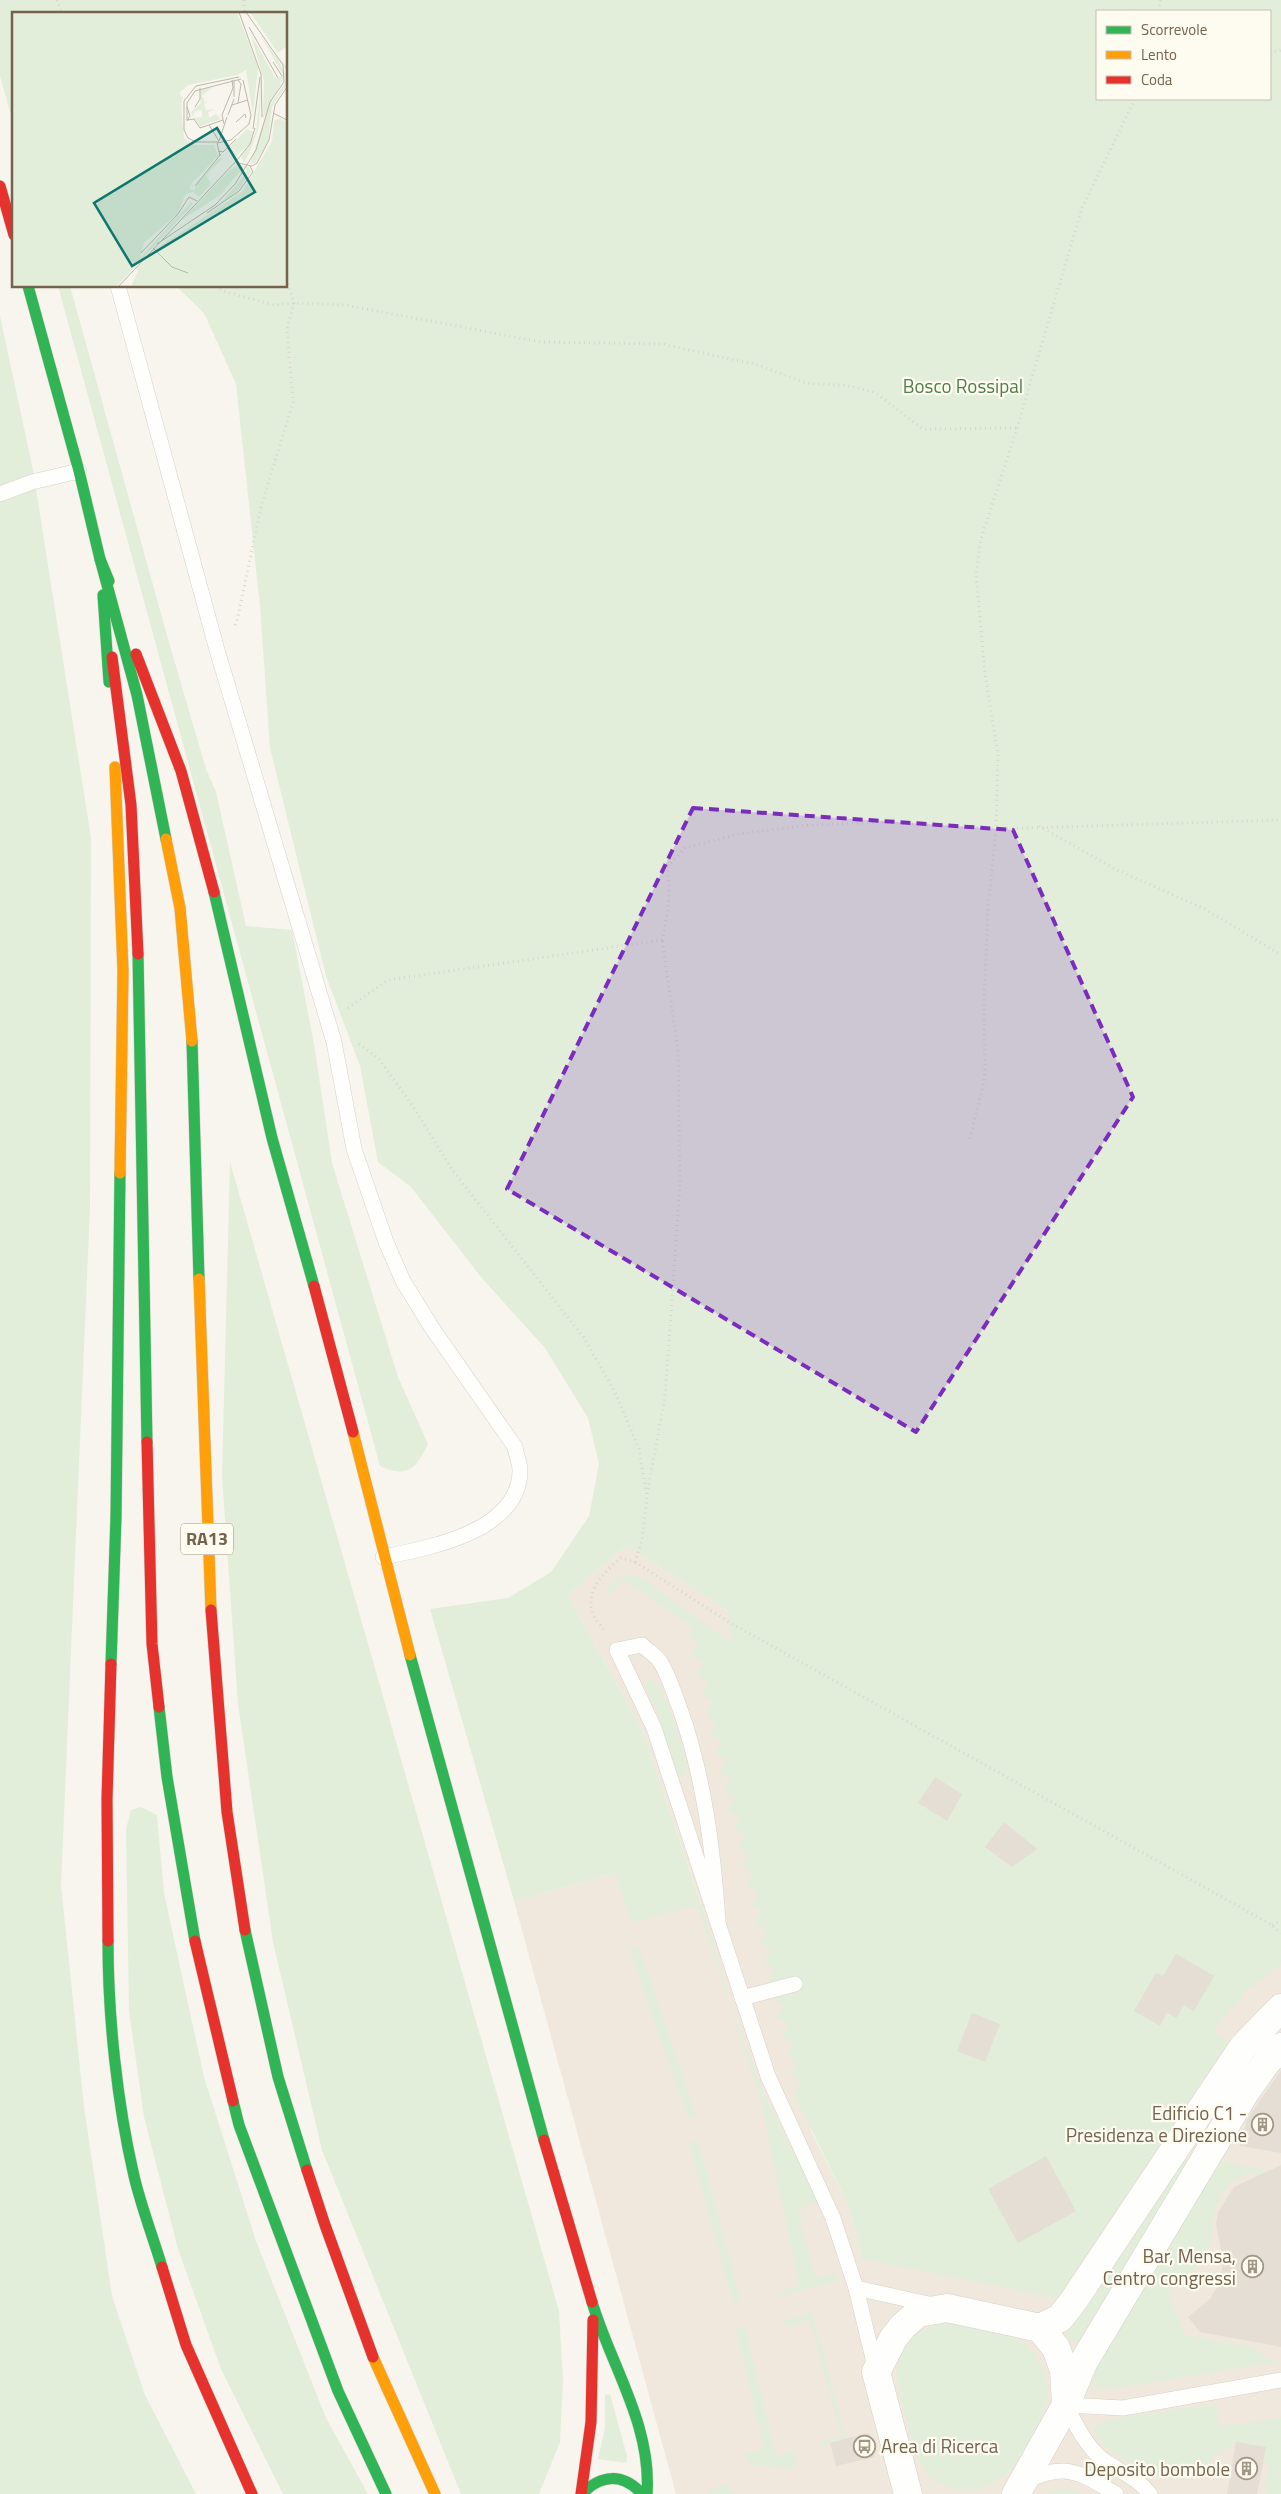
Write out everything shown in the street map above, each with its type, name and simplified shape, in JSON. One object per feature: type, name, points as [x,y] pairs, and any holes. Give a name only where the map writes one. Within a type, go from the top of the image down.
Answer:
[{"type":"main road","points":[[0,186],[12,228]]},
{"type":"main road","points":[[29,288],[79,471],[100,559],[131,805],[140,992],[145,1388],[152,1634],[167,1777],[188,1909],[204,1988],[239,2125],[338,2390],[386,2494]]},
{"type":"main road","points":[[100,559],[181,771],[227,942],[272,1138],[333,1355],[383,1557],[541,2130],[593,2306],[628,2390],[640,2433],[648,2479],[647,2494]]},
{"type":"main road","points":[[100,559],[116,779],[123,971],[116,1517],[107,1799],[108,1973],[119,2087],[134,2176],[186,2345],[252,2494]]},
{"type":"main road","name":"RA13","points":[[100,559],[137,696],[180,908],[193,1048],[205,1498],[211,1618],[227,1812],[245,1931],[278,2077],[325,2226],[382,2380],[435,2494]]},
{"type":"main road","points":[[582,2494],[591,2422],[593,2306]]},
{"type":"main road","points":[[582,2494],[596,2481],[617,2477],[627,2480],[642,2494]]},
{"type":"street","points":[[908,2494],[876,2372],[892,2339],[918,2313],[947,2308],[1040,2328],[1049,2326],[1060,2318],[1072,2303],[1243,2047],[1281,2008]]},
{"type":"street","points":[[1019,2489],[1066,2405],[1083,2364],[1244,2094],[1266,2063],[1281,2047]]},
{"type":"street","points":[[1040,2328],[1056,2348],[1064,2370],[1066,2405]]},
{"type":"lane","points":[[119,288],[217,650],[334,1042],[354,1149],[386,1242],[403,1281],[432,1328],[515,1447],[520,1470],[516,1488],[507,1505],[476,1530],[441,1545],[383,1557]]},
{"type":"lane","points":[[0,494],[32,482],[79,471]]},
{"type":"lane","points":[[718,1921],[714,1858],[704,1794],[694,1750],[674,1692],[659,1660],[642,1645],[617,1650],[654,1728],[768,2076],[833,2218],[856,2288],[876,2372]]},
{"type":"lane","points":[[742,1998],[794,1984]]},
{"type":"lane","points":[[1192,2121],[1218,2138]]},
{"type":"lane","points":[[856,2288],[947,2308]]},
{"type":"lane","points":[[1066,2405],[1123,2408],[1281,2380]]},
{"type":"lane","points":[[1066,2405],[1095,2452],[1104,2460],[1141,2482],[1150,2494]]},
{"type":"lane","points":[[1019,2489],[1043,2472],[1062,2470],[1078,2473],[1116,2494]]},
{"type":"path","points":[[969,1142],[985,1077],[984,1003],[988,907],[996,829],[998,755],[985,674],[976,574],[981,539],[1017,428],[1082,208],[1135,100]]},
{"type":"path","points":[[217,650],[237,621],[261,507],[293,402],[287,329],[294,302],[288,283]]},
{"type":"path","points":[[219,288],[223,291],[274,305],[294,302],[345,305],[541,342],[662,344],[758,365],[806,384],[851,386],[876,393],[923,429],[1017,428]]},
{"type":"path","points":[[634,1562],[642,1540],[647,1497],[665,1397],[680,1186],[678,1050],[662,940],[669,909],[670,888],[667,867],[686,848],[738,834],[809,825],[888,822],[996,829],[1039,826],[1281,820]]},
{"type":"path","points":[[1039,826],[1116,870],[1205,909],[1281,955]]},
{"type":"path","points":[[328,1022],[388,980],[662,940]]},
{"type":"path","points":[[334,1042],[360,1044],[378,1058],[412,1105],[453,1171],[584,1338],[616,1394],[639,1449],[647,1497]]},
{"type":"path","points":[[617,1650],[593,1614],[591,1602],[593,1591],[599,1580],[621,1558],[634,1562],[729,1622],[1272,1926],[1281,1933]]},
{"type":"path","points":[[1272,1926],[1281,1920]]},
{"type":"highlighted area","points":[[693,808],[1013,830],[1133,1097],[916,1432],[507,1189]]},
{"type":"shaded area","points":[[627,1545],[728,1611],[796,1991],[811,2131],[848,2205],[863,2258],[1061,2299],[1185,2070],[1256,1955],[1281,1937],[1281,2494],[676,2494],[514,1901],[615,1873],[701,1904],[643,1732],[568,1595]]},
{"type":"green space","name":"Bosco Rossipal","points":[[0,0],[1281,0],[1281,1964],[1248,1990],[1213,2030],[1232,2045],[1061,2299],[863,2259],[848,2205],[794,2094],[801,2082],[790,2075],[797,2062],[786,2057],[793,2044],[782,2037],[788,2024],[777,2018],[783,2005],[772,1999],[796,1991],[792,1977],[771,1983],[768,1981],[774,1968],[765,1962],[771,1949],[760,1943],[766,1930],[755,1924],[761,1910],[752,1905],[758,1892],[746,1886],[752,1873],[742,1867],[748,1854],[738,1848],[744,1835],[733,1830],[739,1817],[728,1810],[734,1798],[724,1792],[730,1779],[719,1772],[726,1759],[715,1753],[722,1741],[710,1734],[716,1722],[706,1715],[712,1701],[702,1695],[707,1682],[696,1675],[703,1663],[691,1656],[698,1643],[688,1637],[693,1628],[622,1579],[607,1599],[606,1593],[608,1587],[615,1579],[625,1575],[641,1577],[730,1642],[728,1611],[627,1545],[568,1595],[643,1732],[701,1905],[732,2009],[762,2090],[819,2202],[798,2208],[815,2278],[838,2272],[836,2281],[779,2296],[778,2292],[799,2285],[759,2094],[697,1907],[699,1905],[632,1922],[615,1873],[514,1901],[430,1609],[508,1598],[551,1572],[589,1516],[599,1464],[588,1418],[545,1348],[481,1277],[411,1187],[378,1162],[360,1066],[326,976],[270,748],[260,606],[236,384],[204,313],[178,288],[288,288],[288,12],[12,12],[12,119],[0,76]]},
{"type":"green space","points":[[59,288],[71,288],[168,639],[206,769],[216,792],[246,926],[292,930],[314,1044],[332,1163],[398,1377],[428,1444],[415,1465],[410,1469],[398,1471],[380,1466]]},
{"type":"green space","points":[[0,316],[33,470],[91,838],[90,1207],[61,1885],[84,2107],[112,2296],[145,2395],[196,2494],[0,2494]]},
{"type":"green space","points":[[230,1162],[559,2311],[563,2380],[560,2442],[539,2494],[461,2494],[322,2150],[273,1942],[238,1704],[222,1476]]},
{"type":"green space","points":[[651,1679],[658,1685],[664,1695],[674,1720],[687,1769],[683,1777],[676,1774],[657,1711],[645,1688],[647,1680]]},
{"type":"green space","points":[[141,1807],[157,1815],[164,1893],[204,2077],[256,2241],[326,2418],[368,2494],[283,2494],[221,2369],[178,2249],[144,2117],[129,2011],[126,1829],[131,1810]]},
{"type":"green space","points":[[639,1946],[696,2115],[688,2118],[629,1949]]},
{"type":"green space","points":[[698,2140],[741,2301],[733,2303],[689,2142]]},
{"type":"green space","points":[[1182,2161],[1188,2165],[1082,2343],[1071,2341],[1065,2336],[1065,2327]]},
{"type":"green space","points":[[1219,2161],[1281,2173],[1270,2178],[1261,2174],[1250,2174],[1238,2179],[1227,2188],[1220,2197],[1216,2207],[1211,2238],[1203,2261],[1192,2275],[1168,2291],[1185,2335],[1258,2348],[1266,2358],[1281,2363],[1264,2364],[1105,2390],[1096,2387],[1092,2383],[1091,2373]]},
{"type":"green space","points":[[812,2312],[846,2438],[820,2447],[819,2443],[842,2436],[809,2320],[787,2327],[784,2320]]},
{"type":"green space","points":[[943,2323],[991,2331],[1018,2340],[1033,2351],[1047,2380],[1048,2395],[1043,2412],[1021,2457],[1006,2475],[990,2485],[980,2488],[951,2488],[934,2480],[927,2473],[918,2460],[914,2449],[901,2401],[897,2372],[898,2359],[902,2348],[911,2338],[924,2330]]},
{"type":"green space","points":[[745,2326],[776,2457],[795,2451],[797,2458],[795,2465],[790,2469],[754,2465],[747,2462],[745,2454],[764,2448],[736,2329]]},
{"type":"green space","points":[[610,2394],[627,2456],[626,2463],[598,2459],[605,2428],[605,2395]]},
{"type":"green space","points":[[1216,2404],[1219,2427],[1281,2417],[1281,2494],[1266,2494],[1267,2490],[1264,2489],[1269,2464],[1263,2462],[1265,2447],[1236,2442],[1208,2463],[1186,2476],[1162,2477],[1147,2472],[1113,2453],[1100,2441],[1094,2430],[1096,2425],[1111,2419]]},
{"type":"green space","points":[[727,2484],[730,2492],[742,2494],[707,2494],[706,2491]]},
{"type":"green space","points":[[1057,2489],[1072,2490],[1084,2494],[1045,2494]]},
{"type":"building","points":[[935,1777],[962,1794],[947,1821],[918,1803]]},
{"type":"building","points":[[1004,1822],[1037,1849],[1012,1867],[985,1847]]},
{"type":"building","points":[[1176,1954],[1214,1976],[1194,2011],[1184,2005],[1176,2018],[1167,2013],[1160,2026],[1134,2011],[1156,1973],[1163,1976]]},
{"type":"building","points":[[972,2013],[1000,2024],[985,2062],[957,2051]]},
{"type":"building","name":"Edificio C1 - Presidenza e Direzione","points":[[1281,2070],[1281,2153],[1240,2146],[1247,2119]]},
{"type":"building","points":[[1046,2156],[1076,2211],[1018,2243],[988,2189]]},
{"type":"building","name":"Bar, Mensa, Centro congressi","points":[[1281,2165],[1281,2347],[1200,2332],[1188,2317],[1210,2299],[1220,2282],[1223,2261],[1216,2223],[1218,2212],[1234,2187]]},
{"type":"building","points":[[868,2433],[875,2457],[836,2466],[830,2443]]},
{"type":"building","name":"Deposito bombole","points":[[1236,2442],[1266,2447],[1257,2494],[1227,2494]]},
{"type":"traffic: fast","points":[[29,288],[79,471],[100,559],[109,581]]},
{"type":"traffic: fast","points":[[100,559],[137,695],[166,839]]},
{"type":"traffic: fast","points":[[103,595],[109,682]]},
{"type":"traffic: fast","points":[[214,892],[272,1138],[314,1286]]},
{"type":"traffic: fast","points":[[138,954],[147,1442]]},
{"type":"traffic: fast","points":[[192,1041],[199,1279]]},
{"type":"traffic: fast","points":[[111,1664],[116,1517],[120,1173]]},
{"type":"traffic: fast","points":[[410,1655],[544,2140]]},
{"type":"traffic: fast","points":[[159,1707],[167,1777],[195,1941]]},
{"type":"traffic: fast","points":[[245,1930],[278,2077],[307,2170]]},
{"type":"traffic: fast","points":[[108,1941],[108,1970],[118,2089],[137,2187],[162,2267]]},
{"type":"traffic: fast","points":[[233,2101],[239,2125],[338,2391],[386,2494]]},
{"type":"traffic: fast","points":[[592,2302],[637,2420],[647,2469],[647,2494]]},
{"type":"traffic: fast","points":[[582,2494],[589,2487],[604,2480],[612,2479],[620,2479],[627,2482],[642,2494]]},
{"type":"traffic: slow","points":[[115,767],[123,971],[120,1173]]},
{"type":"traffic: slow","points":[[166,839],[180,908],[192,1041]]},
{"type":"traffic: slow","points":[[199,1279],[211,1610]]},
{"type":"traffic: slow","points":[[353,1432],[410,1655]]},
{"type":"traffic: slow","points":[[373,2357],[435,2494]]},
{"type":"traffic: jam","points":[[0,186],[12,228]]},
{"type":"traffic: jam","points":[[136,654],[181,771],[214,892]]},
{"type":"traffic: jam","points":[[112,657],[131,805],[138,954]]},
{"type":"traffic: jam","points":[[314,1286],[353,1432]]},
{"type":"traffic: jam","points":[[147,1442],[152,1644],[159,1707]]},
{"type":"traffic: jam","points":[[211,1610],[227,1812],[245,1930]]},
{"type":"traffic: jam","points":[[108,1941],[107,1799],[111,1664]]},
{"type":"traffic: jam","points":[[195,1941],[233,2101]]},
{"type":"traffic: jam","points":[[544,2140],[592,2302]]},
{"type":"traffic: jam","points":[[307,2170],[373,2357]]},
{"type":"traffic: jam","points":[[162,2267],[186,2345],[252,2494]]},
{"type":"traffic: jam","points":[[581,2494],[591,2422],[593,2320]]},
{"type":"place","name":"Edificio C1 - Presidenza e Direzione","points":[[1263,2124]]},
{"type":"place","name":"Bar, Mensa, Centro congressi","points":[[1252,2267]]},
{"type":"place","name":"Area di Ricerca","points":[[865,2446]]},
{"type":"place","name":"Deposito bombole","points":[[1246,2469]]}]
